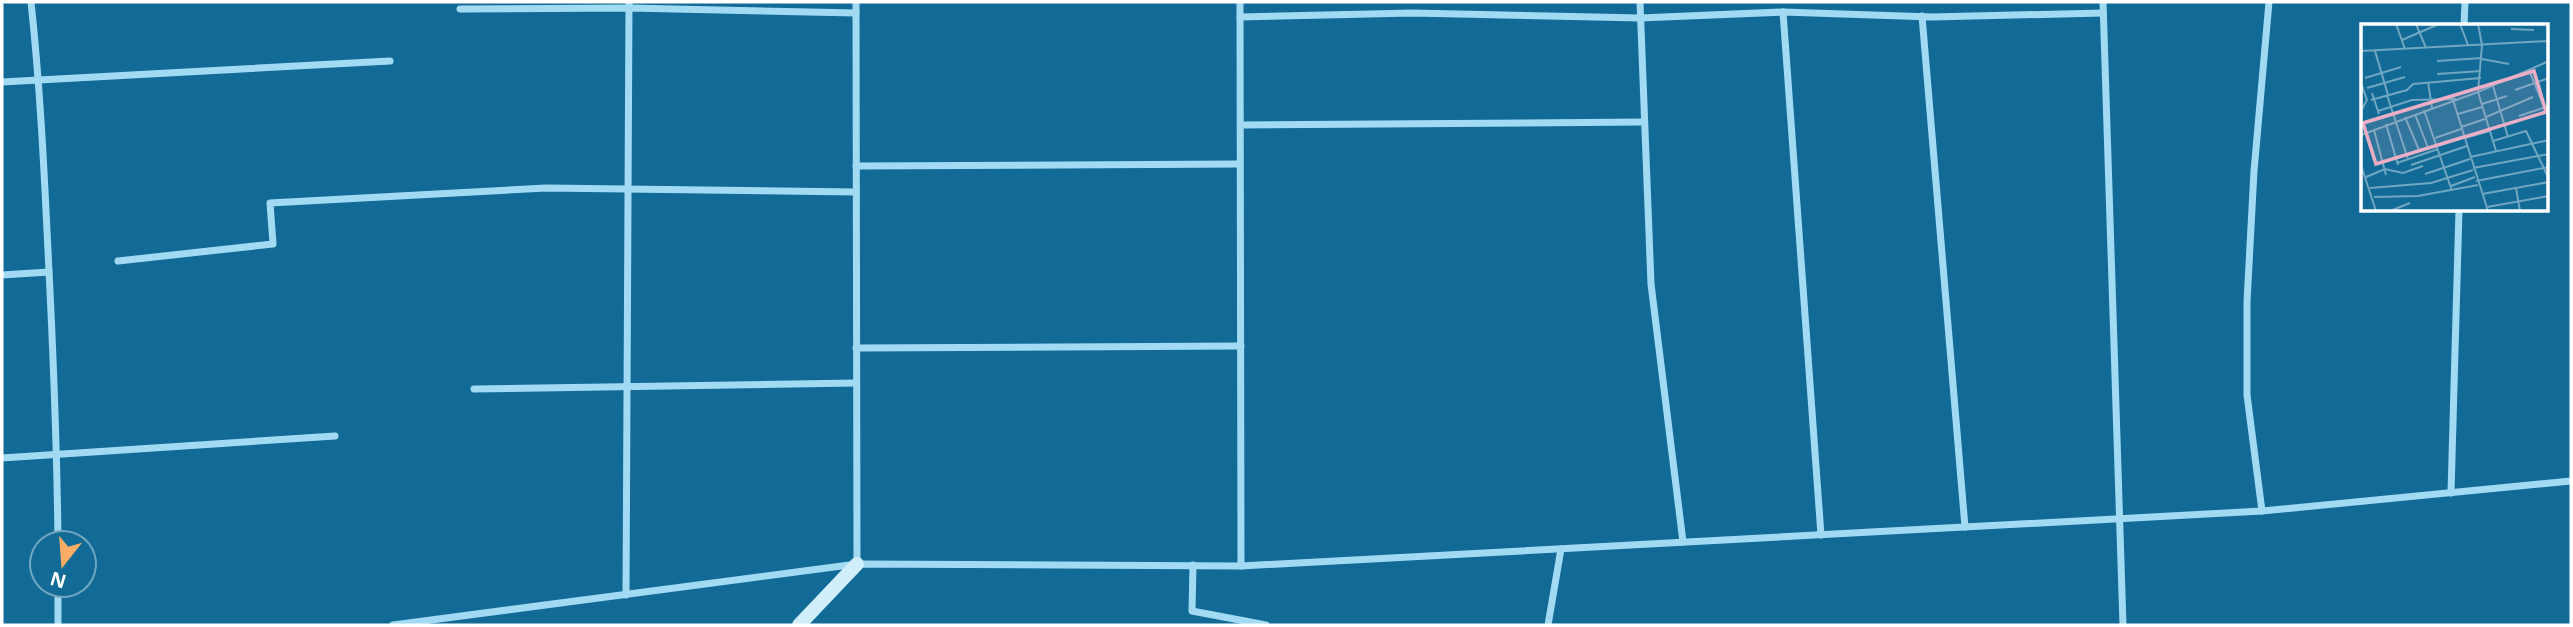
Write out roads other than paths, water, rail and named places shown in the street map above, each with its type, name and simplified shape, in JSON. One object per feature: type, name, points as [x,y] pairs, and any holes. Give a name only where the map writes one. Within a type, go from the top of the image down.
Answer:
[{"type":"street","points":[[31,2],[39,80],[49,272],[58,529]]},
{"type":"street","points":[[799,625],[857,564],[856,2]]},
{"type":"street","points":[[1240,2],[1241,566]]},
{"type":"street","points":[[1640,2],[1651,284],[1683,542]]},
{"type":"street","points":[[2103,2],[2123,625]]},
{"type":"street","points":[[2262,511],[2247,396],[2247,302],[2254,171],[2269,2]]},
{"type":"street","points":[[2464,24],[2465,2]]},
{"type":"street","points":[[460,9],[629,5],[856,13]]},
{"type":"street","points":[[626,595],[629,5]]},
{"type":"street","points":[[1240,17],[1413,13],[1640,18],[1783,12],[1922,16],[2103,13]]},
{"type":"street","points":[[1783,12],[1821,535]]},
{"type":"street","points":[[1922,16],[1965,527]]},
{"type":"street","points":[[2,82],[390,61]]},
{"type":"street","points":[[1241,125],[1644,122]]},
{"type":"street","points":[[856,166],[1240,164]]},
{"type":"street","points":[[118,261],[273,244],[270,203],[546,188],[856,192]]},
{"type":"street","points":[[2451,493],[2459,212]]},
{"type":"street","points":[[2,275],[49,272]]},
{"type":"street","points":[[856,348],[1241,346]]},
{"type":"street","points":[[474,389],[856,383]]},
{"type":"street","points":[[2,458],[335,436]]},
{"type":"street","points":[[393,625],[857,564],[1241,566],[2262,511],[2571,481]]},
{"type":"street","points":[[1548,625],[1561,549]]},
{"type":"street","points":[[1193,565],[1192,611],[1266,625]]},
{"type":"street","points":[[58,599],[58,625]]}]
